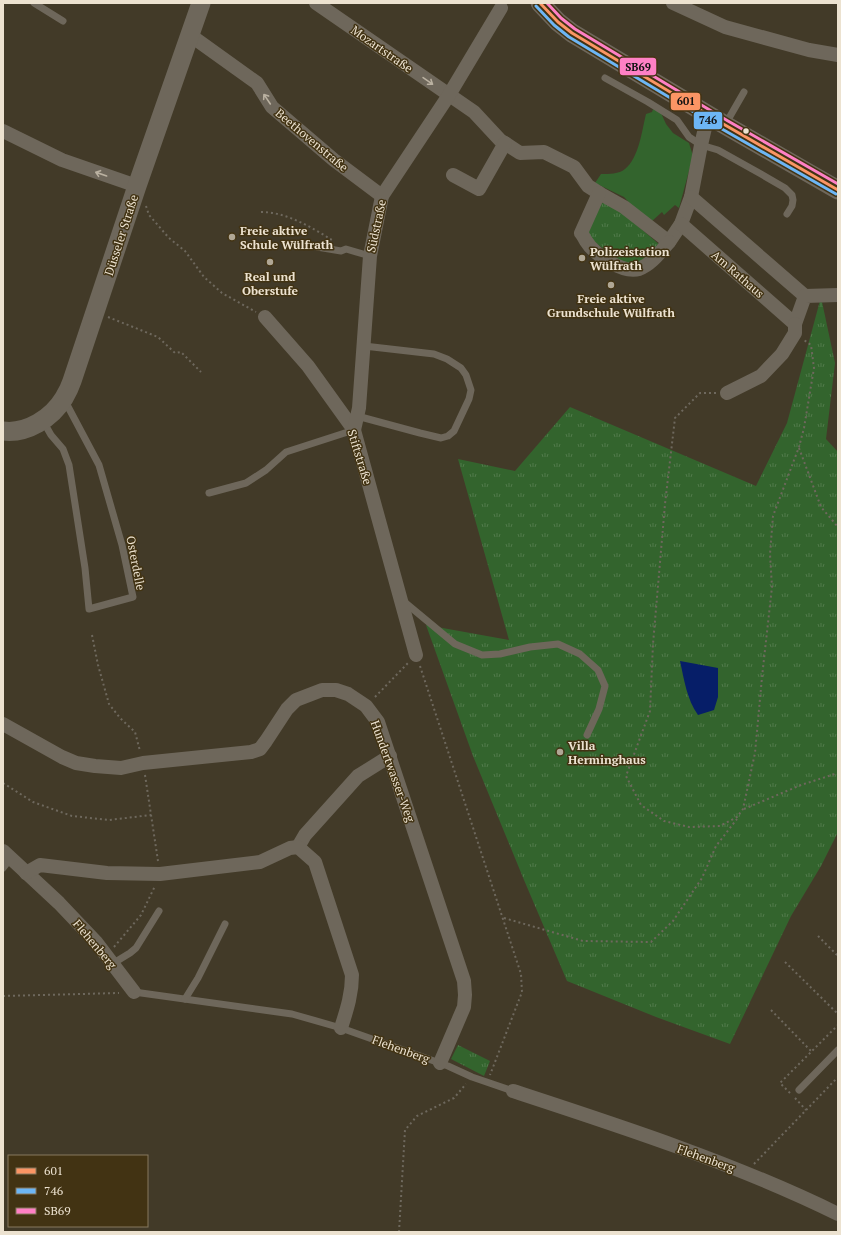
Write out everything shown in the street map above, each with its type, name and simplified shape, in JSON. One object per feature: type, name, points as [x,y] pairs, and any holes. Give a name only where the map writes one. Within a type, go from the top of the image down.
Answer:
[{"type":"main road","name":"Düsseler Straße","points":[[3,431],[29,428],[42,421],[64,399],[72,381],[201,3]]},
{"type":"main road","points":[[540,3],[558,22],[572,33],[708,115],[838,190]]},
{"type":"street","name":"Mozartstraße","points":[[316,3],[449,95]]},
{"type":"street","points":[[673,3],[725,27],[809,50],[838,55]]},
{"type":"street","name":"Südstraße","points":[[354,430],[359,408],[370,256],[382,196],[449,95],[501,8]]},
{"type":"street","name":"Beethovenstraße","points":[[190,35],[256,83],[272,107],[334,160],[382,196]]},
{"type":"street","points":[[449,95],[474,112],[500,140],[520,153],[544,152],[574,167],[588,186],[624,207],[669,242]]},
{"type":"street","points":[[600,193],[581,233],[586,242],[597,254],[622,269],[638,269],[655,259],[681,224],[691,197],[708,115]]},
{"type":"street","points":[[3,131],[62,160],[136,192]]},
{"type":"street","points":[[453,175],[479,189],[505,143]]},
{"type":"street","points":[[691,197],[805,296],[838,295]]},
{"type":"street","name":"Am Rathaus","points":[[681,224],[795,329]]},
{"type":"street","points":[[727,393],[761,376],[782,354],[795,329],[805,296]]},
{"type":"street","name":"Stiftstraße","points":[[265,317],[308,366],[354,430],[416,655]]},
{"type":"street","name":"Hundertwasser-Weg","points":[[3,724],[50,751],[76,763],[121,768],[143,763],[251,752],[260,749],[287,709],[296,700],[322,690],[336,690],[348,694],[366,706],[378,722],[464,980],[464,1006],[440,1063]]},
{"type":"street","points":[[298,847],[305,835],[358,776],[390,756]]},
{"type":"street","points":[[26,872],[40,865],[107,873],[160,874],[260,862],[290,848],[298,847],[315,862],[352,975],[352,989],[341,1028]]},
{"type":"street","name":"Flehenberg","points":[[6,859],[26,872],[59,903],[96,942],[134,992]]},
{"type":"street","name":"Flehenberg","points":[[513,1091],[593,1117],[746,1172],[838,1214]]},
{"type":"lane","points":[[34,3],[63,21]]},
{"type":"lane","points":[[605,78],[677,120],[689,137],[701,145],[718,150],[785,188],[792,195],[793,200],[792,206],[786,214]]},
{"type":"lane","points":[[725,125],[744,92]]},
{"type":"lane","points":[[317,247],[341,251],[346,249],[370,256]]},
{"type":"lane","points":[[357,416],[441,438],[448,436],[454,431],[469,399],[471,390],[466,375],[461,368],[447,359],[434,354],[364,346]]},
{"type":"lane","name":"Osterdelle","points":[[42,421],[63,449],[69,465],[85,568],[89,609],[133,597],[122,545],[99,465],[64,399]]},
{"type":"lane","points":[[209,493],[246,483],[266,470],[286,452],[354,430]]},
{"type":"lane","points":[[401,599],[455,644],[482,655],[500,654],[530,647],[558,644],[580,654],[598,670],[605,686],[599,709],[587,735]]},
{"type":"lane","points":[[112,964],[136,948],[159,911]]},
{"type":"lane","points":[[185,999],[198,978],[225,924]]},
{"type":"lane","name":"Flehenberg","points":[[134,992],[292,1014],[341,1028],[440,1063],[472,1078],[513,1091]]},
{"type":"lane","points":[[799,1090],[838,1050]]},
{"type":"path","points":[[136,192],[146,203],[149,215],[169,238],[185,252],[204,277],[222,293],[265,317]]},
{"type":"path","points":[[261,212],[281,215],[302,223],[346,249]]},
{"type":"path","points":[[107,316],[158,337],[175,354],[182,352],[200,372]]},
{"type":"path","points":[[727,393],[700,393],[675,418],[665,504],[653,644],[650,711],[626,776],[641,805],[664,821],[689,827],[720,826],[737,818],[743,809],[755,753],[772,587],[770,554],[773,516],[804,428],[814,368],[811,345],[795,329]]},
{"type":"path","points":[[798,447],[821,507],[838,526]]},
{"type":"path","points":[[92,635],[98,665],[109,704],[120,718],[135,732],[143,763]]},
{"type":"path","points":[[366,706],[416,655],[521,974],[522,992],[488,1082]]},
{"type":"path","points":[[503,918],[583,941],[651,942],[673,921],[702,878],[716,846],[743,809],[801,785],[838,772]]},
{"type":"path","points":[[3,783],[33,802],[72,816],[108,820],[152,815]]},
{"type":"path","points":[[818,936],[838,956]]},
{"type":"path","points":[[785,962],[838,1014]]},
{"type":"path","points":[[3,996],[134,992]]},
{"type":"path","points":[[771,1010],[811,1051]]},
{"type":"path","points":[[806,1110],[780,1083],[838,1025]]},
{"type":"path","points":[[746,1172],[838,1077]]},
{"type":"path","points":[[399,1232],[404,1130],[417,1116],[454,1098],[472,1078]]},
{"type":"green space","points":[[653,109],[661,113],[666,124],[673,133],[689,143],[693,156],[679,208],[675,205],[664,215],[662,212],[652,221],[639,213],[624,197],[595,183],[601,174],[620,172],[630,164],[637,151],[646,114],[652,112]]},
{"type":"green space","points":[[610,202],[661,246],[645,262],[626,265],[591,239],[587,230],[602,203]]},
{"type":"green space","points":[[821,297],[835,363],[826,439],[838,452],[838,832],[821,866],[791,916],[730,1044],[656,1017],[567,981],[473,756],[426,625],[509,640],[458,459],[515,471],[570,407],[756,486],[787,423]]},
{"type":"green space","points":[[458,1045],[490,1061],[484,1076],[451,1059]]},
{"type":"shaded area","points":[[680,661],[718,668],[718,697],[714,710],[698,715],[691,703]]},
{"type":"transit line","name":"601","points":[[540,3],[558,22],[572,33],[725,125],[838,190]]},
{"type":"transit line","name":"SB69","points":[[547,3],[561,18],[575,29],[728,121],[838,184]]},
{"type":"transit line","name":"746","points":[[536,6],[554,25],[569,37],[722,129],[836,194]]},
{"type":"place","name":"Freie aktive Schule Wülfrath","points":[[232,237]]},
{"type":"place","name":"Polizeistation Wülfrath","points":[[582,258]]},
{"type":"place","name":"Real und Oberstufe","points":[[270,262]]},
{"type":"place","name":"Freie aktive Grundschule Wülfrath","points":[[611,285]]},
{"type":"place","name":"Villa Herminghaus","points":[[560,752]]}]
